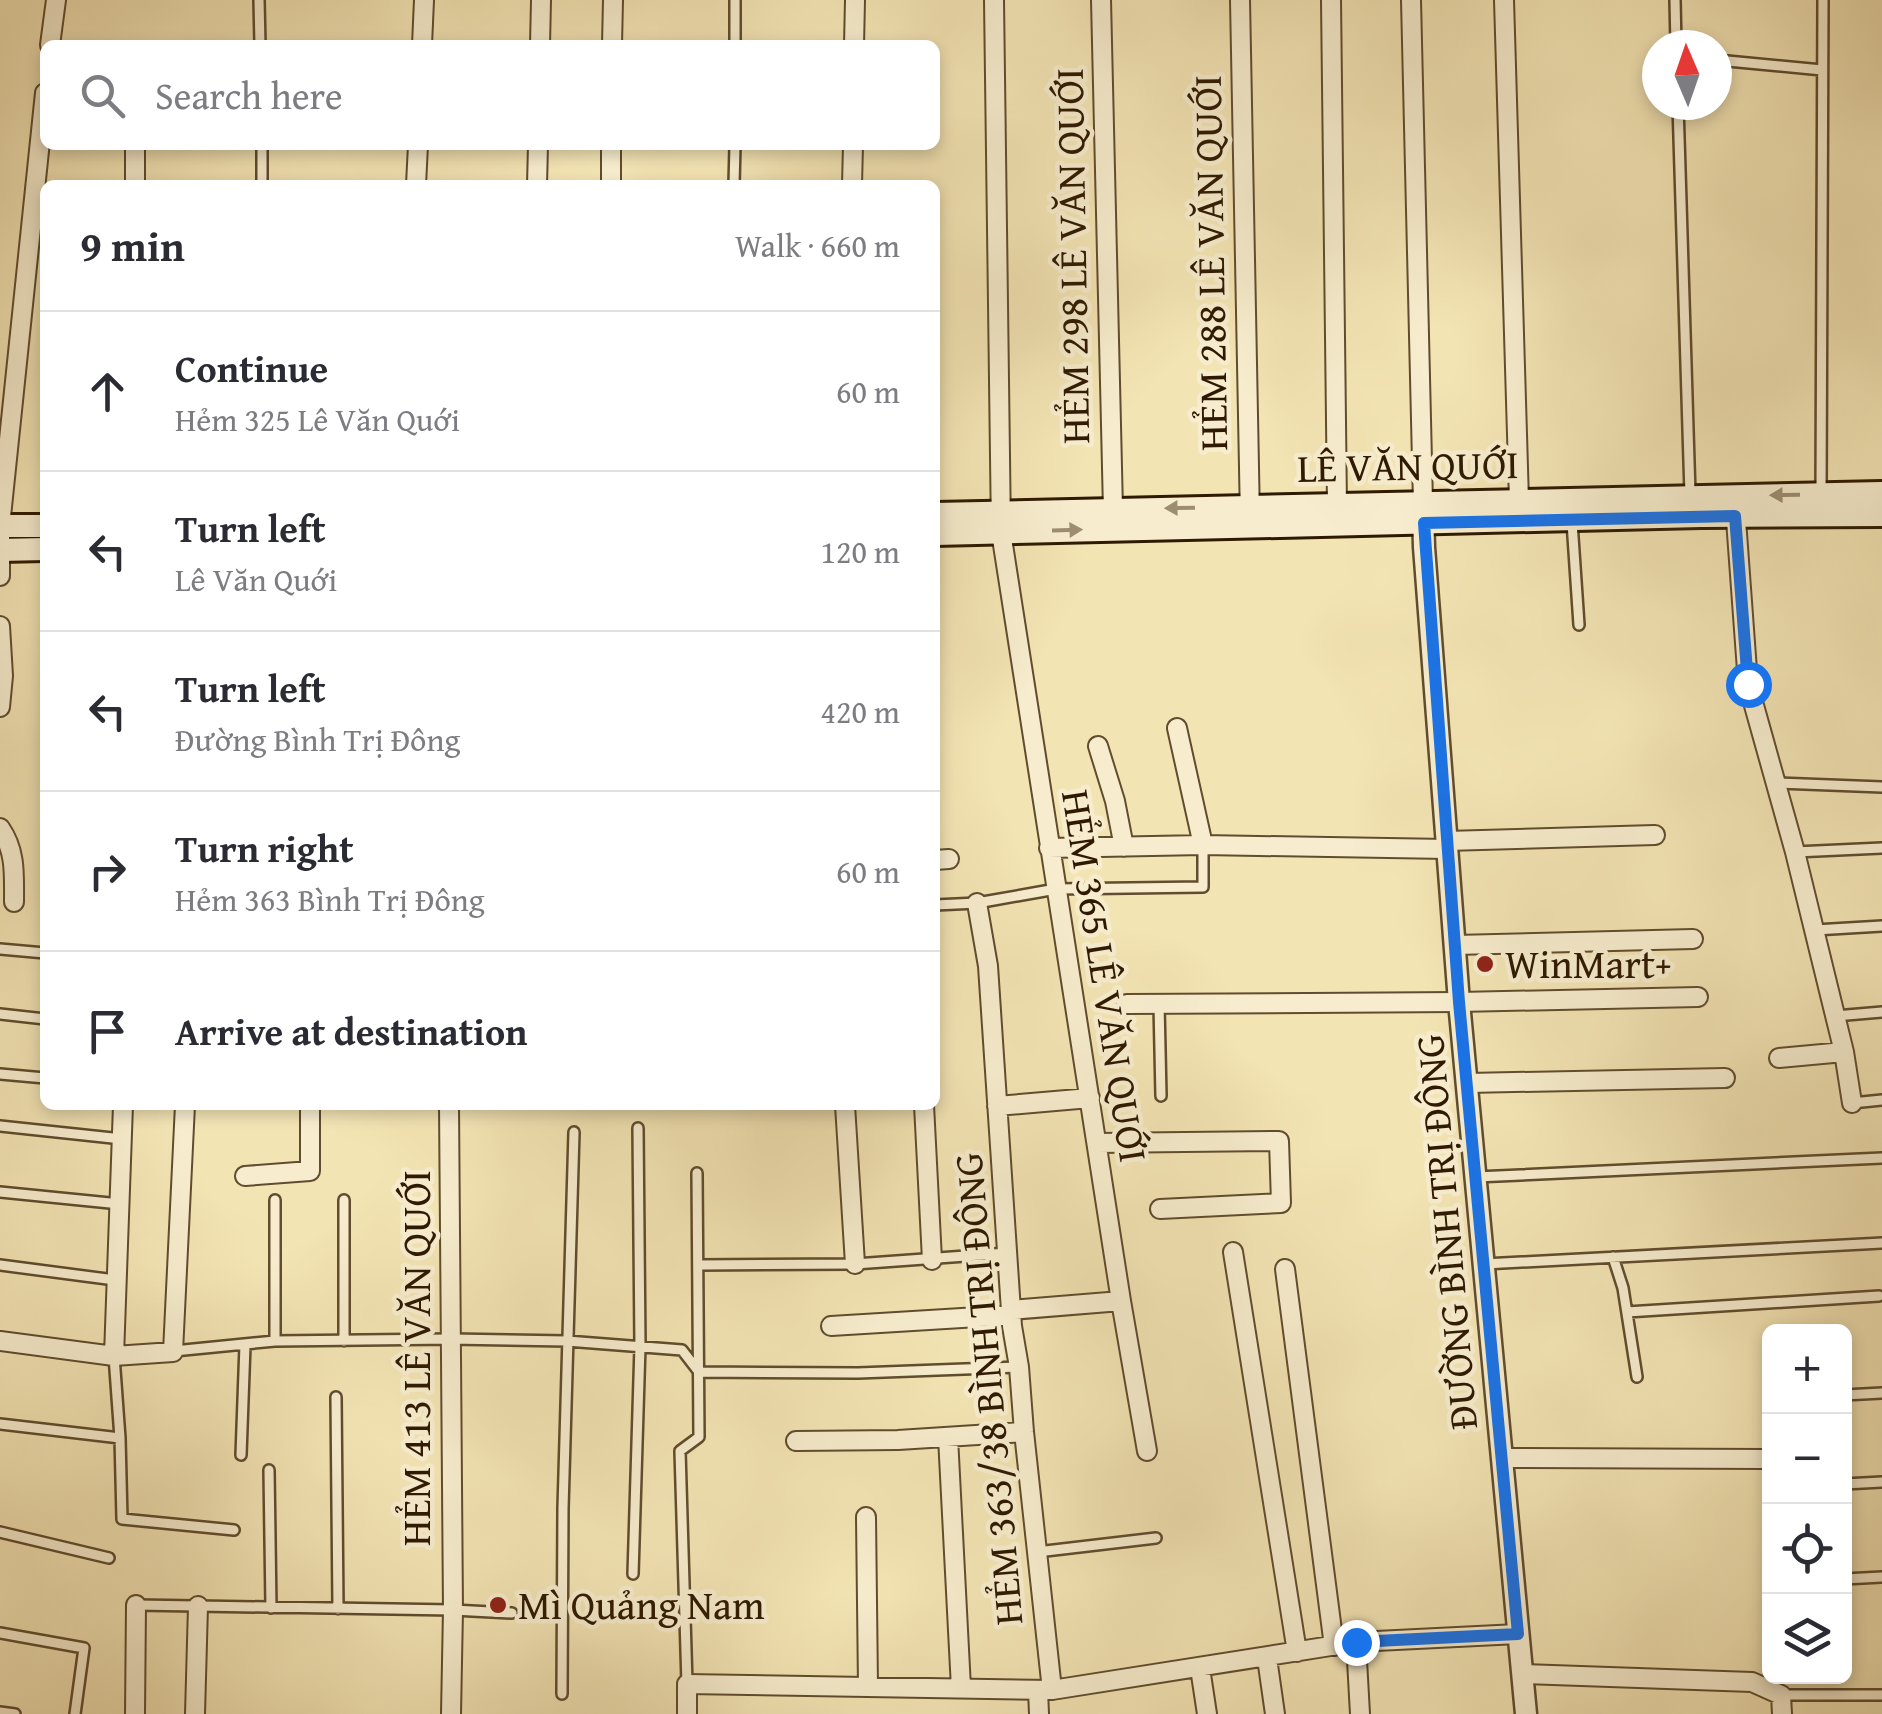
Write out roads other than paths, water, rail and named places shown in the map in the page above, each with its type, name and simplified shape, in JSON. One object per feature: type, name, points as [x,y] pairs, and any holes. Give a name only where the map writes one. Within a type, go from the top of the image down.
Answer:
[{"type":"main road","name":"LÊ VĂN QUỚI","points":[[940,533],[1000,522],[1113,510],[1250,516],[1336,505],[1572,519],[1734,506],[1821,494],[1882,493]]},
{"type":"main road","name":"LÊ VĂN QUỚI","points":[[940,515],[1000,522],[1423,513],[1519,501],[1690,497],[1734,506],[1882,516]]},
{"type":"main road","points":[[0,526],[40,526]]},
{"type":"main road","points":[[0,550],[40,548]]},
{"type":"street","points":[[51,40],[56,0]]},
{"type":"street","points":[[422,40],[424,0]]},
{"type":"street","points":[[540,40],[541,0]]},
{"type":"street","points":[[612,40],[613,0]]},
{"type":"street","points":[[854,0],[854,40]]},
{"type":"street","name":"HẺM 365 LÊ VĂN QUỚI","points":[[994,0],[1000,522],[1147,1451]]},
{"type":"street","name":"HẺM 298 LÊ VĂN QUỚI","points":[[1101,0],[1113,510]]},
{"type":"street","name":"HẺM 288 LÊ VĂN QUỚI","points":[[1240,0],[1250,516]]},
{"type":"street","points":[[1331,0],[1336,505]]},
{"type":"street","points":[[1411,0],[1423,513]]},
{"type":"street","points":[[1504,0],[1519,501]]},
{"type":"street","points":[[0,576],[0,526],[40,141]]},
{"type":"street","points":[[134,150],[136,180]]},
{"type":"street","points":[[416,180],[418,150]]},
{"type":"street","points":[[537,180],[538,150]]},
{"type":"street","points":[[611,150],[611,180]]},
{"type":"street","points":[[852,150],[852,180]]},
{"type":"street","points":[[1734,506],[1748,684],[1795,852],[1844,1052],[1852,1103]]},
{"type":"street","name":"ĐƯỜNG BÌNH TRỊ ĐÔNG","points":[[1423,513],[1459,1002],[1526,1714]]},
{"type":"street","points":[[0,626],[0,708]]},
{"type":"street","points":[[1177,728],[1202,845]]},
{"type":"street","points":[[1098,746],[1124,847]]},
{"type":"street","points":[[0,828],[9,840],[15,862],[14,902]]},
{"type":"street","points":[[1049,848],[1447,845],[1655,834]]},
{"type":"street","name":"HẺM 363/38 BÌNH TRỊ ĐÔNG","points":[[976,903],[988,966],[1011,1312],[1037,1552],[1045,1690],[1039,1714]]},
{"type":"street","points":[[1455,945],[1693,940]]},
{"type":"street","points":[[1127,1004],[1698,998]]},
{"type":"street","points":[[1779,1058],[1844,1052]]},
{"type":"street","points":[[1467,1083],[1724,1078]]},
{"type":"street","points":[[997,1106],[1090,1098]]},
{"type":"street","points":[[114,1356],[123,1110]]},
{"type":"street","points":[[1,1341],[114,1356],[173,1352],[185,1110]]},
{"type":"street","points":[[245,1176],[310,1171],[310,1110]]},
{"type":"street","name":"HẺM 413 LÊ VĂN QUỚI","points":[[449,1110],[451,1714]]},
{"type":"street","points":[[845,1110],[855,1264]]},
{"type":"street","points":[[924,1110],[932,1260]]},
{"type":"street","points":[[1097,1144],[1279,1141],[1281,1203],[1160,1208]]},
{"type":"street","points":[[1233,1252],[1297,1652]]},
{"type":"street","points":[[1285,1269],[1334,1646]]},
{"type":"street","points":[[831,1326],[1121,1301]]},
{"type":"street","points":[[796,1441],[898,1440],[1024,1432]]},
{"type":"street","points":[[948,1436],[961,1688]]},
{"type":"street","points":[[1502,1458],[1762,1459]]},
{"type":"street","points":[[866,1517],[868,1686]]},
{"type":"street","points":[[135,1714],[136,1605]]},
{"type":"street","points":[[195,1714],[198,1606]]},
{"type":"street","points":[[687,1714],[687,1684],[1045,1690],[1356,1642],[1518,1634]]},
{"type":"street","points":[[1356,1642],[1360,1714]]},
{"type":"street","points":[[1267,1658],[1275,1714]]},
{"type":"street","points":[[1200,1668],[1207,1714]]},
{"type":"street","points":[[1522,1674],[1752,1682],[1782,1704]]},
{"type":"lane","points":[[259,0],[260,40]]},
{"type":"lane","points":[[735,0],[735,40]]},
{"type":"lane","points":[[1675,0],[1676,30]]},
{"type":"lane","points":[[1821,494],[1823,0]]},
{"type":"lane","points":[[1732,61],[1822,70]]},
{"type":"lane","points":[[1678,120],[1690,497]]},
{"type":"lane","points":[[262,150],[262,180]]},
{"type":"lane","points":[[734,150],[734,180]]},
{"type":"lane","points":[[1572,519],[1579,626]]},
{"type":"lane","points":[[1776,784],[1882,788]]},
{"type":"lane","points":[[940,905],[976,903],[1056,889],[1202,887],[1202,845]]},
{"type":"lane","points":[[1795,852],[1882,848]]},
{"type":"lane","points":[[1812,930],[1882,926]]},
{"type":"lane","points":[[0,950],[40,952]]},
{"type":"lane","points":[[1159,1004],[1162,1096]]},
{"type":"lane","points":[[1835,1016],[1882,1012]]},
{"type":"lane","points":[[0,1014],[40,1018]]},
{"type":"lane","points":[[0,1074],[40,1078]]},
{"type":"lane","points":[[1852,1103],[1882,1100]]},
{"type":"lane","points":[[0,1126],[122,1138]]},
{"type":"lane","points":[[633,1574],[640,1346],[638,1128]]},
{"type":"lane","points":[[562,1694],[574,1132]]},
{"type":"lane","points":[[1476,1177],[1882,1158]]},
{"type":"lane","points":[[687,1684],[680,1450],[698,1437],[697,1173]]},
{"type":"lane","points":[[0,1192],[120,1204]]},
{"type":"lane","points":[[275,1200],[275,1342]]},
{"type":"lane","points":[[344,1200],[344,1340]]},
{"type":"lane","points":[[1484,1264],[1882,1243]]},
{"type":"lane","points":[[699,1265],[855,1264],[1007,1253]]},
{"type":"lane","points":[[1613,1257],[1628,1312],[1637,1377]]},
{"type":"lane","points":[[0,1266],[115,1280]]},
{"type":"lane","points":[[1628,1312],[1878,1296]]},
{"type":"lane","points":[[173,1352],[344,1340],[567,1341],[682,1350],[699,1372]]},
{"type":"lane","points":[[0,1355],[1,1341]]},
{"type":"lane","points":[[241,1455],[245,1346]]},
{"type":"lane","points":[[114,1356],[122,1519],[234,1530]]},
{"type":"lane","points":[[699,1372],[1019,1368]]},
{"type":"lane","points":[[1852,1395],[1882,1393]]},
{"type":"lane","points":[[336,1396],[338,1610]]},
{"type":"lane","points":[[0,1424],[120,1438]]},
{"type":"lane","points":[[269,1470],[272,1608]]},
{"type":"lane","points":[[1852,1484],[1882,1482]]},
{"type":"lane","points":[[0,1532],[109,1558]]},
{"type":"lane","points":[[1037,1552],[1156,1538]]},
{"type":"lane","points":[[1852,1579],[1882,1577]]},
{"type":"lane","points":[[136,1605],[512,1613]]},
{"type":"lane","points":[[0,1633],[84,1648],[74,1714]]},
{"type":"lane","points":[[1782,1704],[1882,1695]]},
{"type":"lane","points":[[0,1712],[15,1714]]},
{"type":"place","name":"WinMart+","points":[[1485,964]]},
{"type":"place","name":"Mì Quảng Nam","points":[[498,1605]]}]
